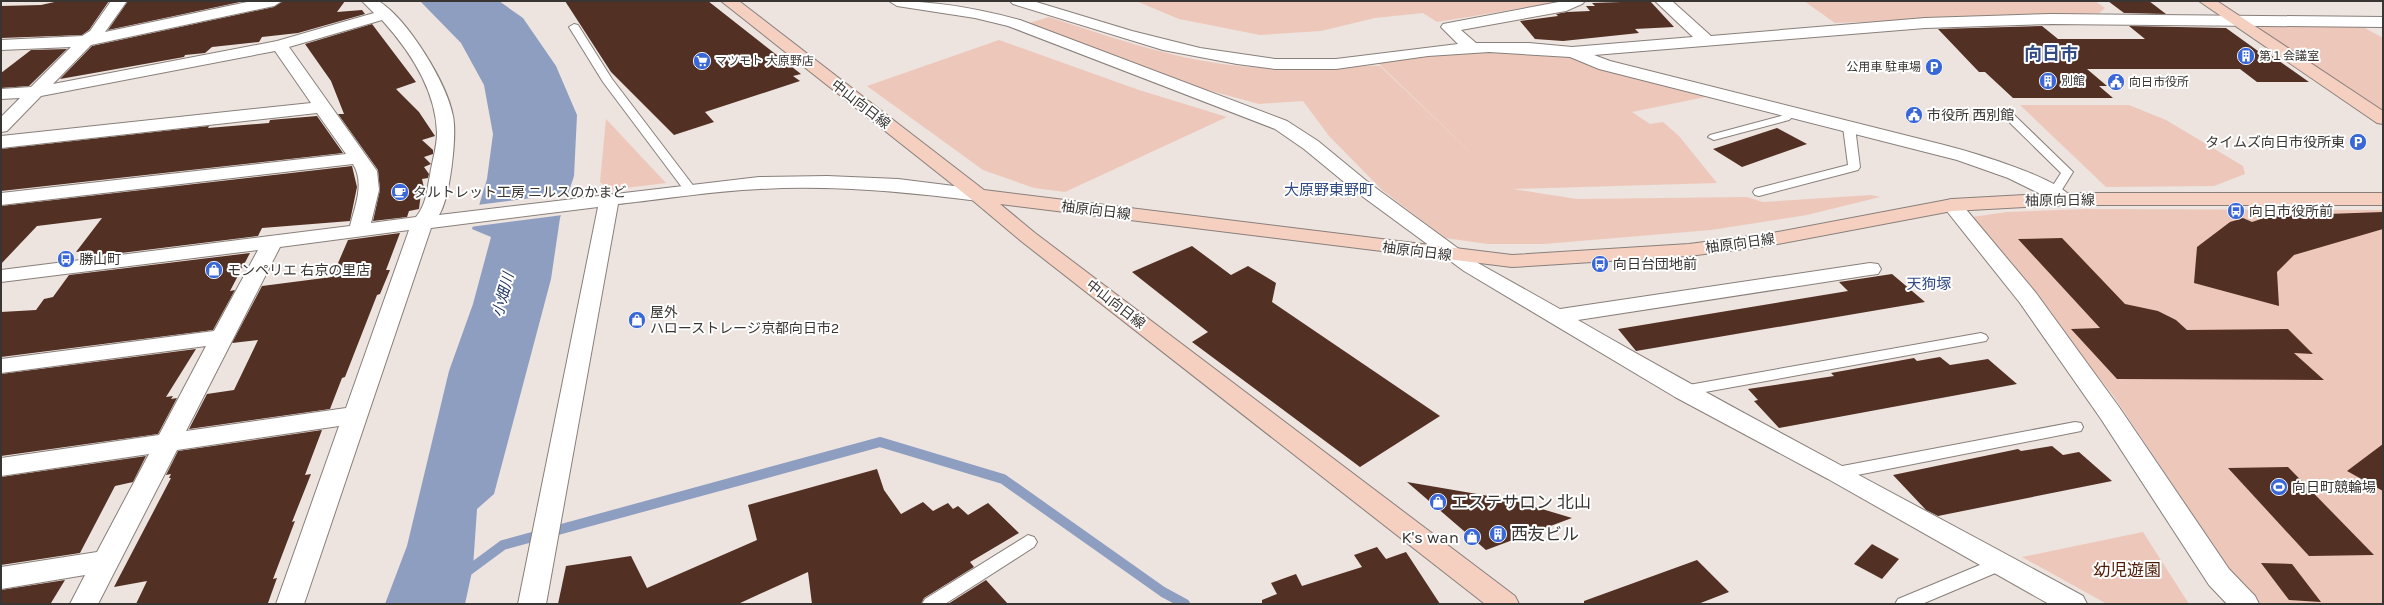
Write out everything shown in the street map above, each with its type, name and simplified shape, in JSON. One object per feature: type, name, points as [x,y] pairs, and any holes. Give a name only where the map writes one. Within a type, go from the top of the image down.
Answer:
[{"type":"main road","name":"中山向日線","points":[[729,1],[978,195],[1028,237],[1505,604]]},
{"type":"main road","points":[[2207,1],[2383,119]]},
{"type":"main road","name":"柚原向日線","points":[[978,195],[1452,255],[1512,261],[1689,250],[1767,240],[1952,205],[2058,196],[2383,199]]},
{"type":"street","points":[[1,127],[86,41],[96,34],[119,1]]},
{"type":"street","points":[[1,45],[86,41],[274,1]]},
{"type":"street","points":[[898,1],[976,13],[1014,23],[1138,72],[1281,124],[1311,145],[1452,255],[1554,317],[1683,391],[1837,472],[1999,564],[2073,604]]},
{"type":"street","points":[[1018,1],[1198,54],[1253,62],[1315,65],[1471,47],[1527,46],[1572,52],[1706,40],[1949,22],[2051,19],[2236,21],[2327,20],[2383,22]]},
{"type":"street","points":[[1471,47],[1448,27],[1566,6],[1577,1]]},
{"type":"street","points":[[1663,1],[1706,40]]},
{"type":"street","points":[[1,94],[37,92],[279,45],[378,7],[398,27],[423,64],[434,88],[446,133],[433,211],[422,223],[290,604]]},
{"type":"street","points":[[279,45],[367,171],[369,178],[369,190],[359,230]]},
{"type":"street","points":[[1572,52],[1605,65],[1792,112],[2003,169],[2039,184],[2058,196]]},
{"type":"street","points":[[1,142],[322,107]]},
{"type":"street","points":[[1,199],[357,158]]},
{"type":"street","points":[[1,276],[602,200],[758,183],[827,182],[898,185],[978,195]]},
{"type":"street","points":[[532,604],[547,527],[602,200]]},
{"type":"street","points":[[1952,205],[2028,298],[2110,412],[2219,577],[2245,604]]},
{"type":"street","points":[[84,604],[272,242]]},
{"type":"street","points":[[1554,317],[1870,268]]},
{"type":"street","points":[[1,366],[223,336]]},
{"type":"street","points":[[1,467],[355,415]]},
{"type":"street","points":[[1,578],[106,561]]},
{"type":"lane","points":[[574,27],[606,80],[691,191]]},
{"type":"lane","points":[[2004,110],[2067,172],[2058,196]]},
{"type":"lane","points":[[1714,137],[1785,118],[1792,112]]},
{"type":"lane","points":[[1759,192],[1854,167],[1849,127]]},
{"type":"lane","points":[[1683,391],[1981,338]]},
{"type":"lane","points":[[1837,472],[2075,426]]},
{"type":"lane","points":[[932,604],[1028,542]]},
{"type":"lane","points":[[1904,604],[1999,564]]},
{"type":"green space","points":[[1136,1],[1565,1],[1437,22],[1423,13],[1375,18],[1321,31],[1260,35],[1179,19]]},
{"type":"green space","points":[[1804,1],[2095,1],[2105,8],[2099,13],[1835,23]]},
{"type":"green space","points":[[1049,17],[1173,55],[1224,64],[1295,70],[1380,66],[1487,168],[1378,63],[1467,51],[1551,53],[1710,96],[1632,112],[1650,124],[1663,122],[1679,136],[1717,183],[1513,189],[1577,199],[1747,197],[1763,202],[1871,195],[1880,197],[1807,215],[1711,230],[1544,244],[1488,244],[1445,238],[1382,190],[1329,136],[1303,101],[1259,104],[1171,80],[1029,23]]},
{"type":"green space","points":[[2349,25],[2365,28],[2383,38],[2383,111],[2260,29],[2260,26]]},
{"type":"green space","points":[[999,40],[1139,90],[1227,117],[1065,192],[1034,188],[983,170],[867,86]]},
{"type":"green space","points":[[2020,105],[2129,105],[2166,120],[2243,166],[2245,174],[2214,186],[2106,187]]},
{"type":"green space","points":[[606,119],[666,183],[609,190],[600,182]]},
{"type":"green space","name":"向日町競輪場","points":[[2088,209],[2383,210],[2383,604],[2260,604],[2234,577],[2115,398],[1972,217],[2007,212]]},
{"type":"green space","name":"幼児遊園","points":[[2143,532],[2189,604],[2107,604],[2022,557]]},
{"type":"water","name":"小畑川","points":[[420,1],[499,1],[523,18],[556,66],[577,115],[574,176],[560,218],[551,279],[494,494],[477,509],[473,567],[465,604],[385,604],[407,546],[449,371],[473,304],[491,237],[472,229],[487,179],[493,134],[484,85],[461,43]]},
{"type":"pier","points":[[570,193],[563,215],[470,227],[477,205]]},
{"type":"building","points":[[59,1],[109,1],[89,30],[82,35],[1,38],[1,6],[41,5]]},
{"type":"building","points":[[128,1],[245,1],[108,30]]},
{"type":"building","points":[[283,1],[345,1],[337,12],[362,10],[365,14],[298,33],[262,37],[259,42],[212,47],[205,53],[185,55],[184,57],[60,79],[92,46],[274,7]]},
{"type":"building","points":[[565,1],[708,1],[801,74],[793,76],[800,81],[705,112],[714,122],[674,135],[611,72]]},
{"type":"building","points":[[1650,1],[1674,27],[1635,29],[1639,33],[1563,41],[1535,39],[1520,21],[1558,16],[1556,14],[1567,12],[1590,11],[1586,6],[1595,6],[1592,3]]},
{"type":"building","points":[[2108,1],[2149,1],[2166,14],[2124,13]]},
{"type":"building","points":[[372,24],[416,82],[396,89],[419,112],[435,136],[422,140],[433,150],[433,154],[424,157],[431,164],[424,167],[429,174],[428,178],[422,179],[425,192],[421,193],[419,209],[409,211],[407,217],[373,221],[380,190],[378,170],[338,114],[344,114],[331,81],[305,44]]},
{"type":"building","points":[[2042,26],[2058,39],[2145,39],[2129,26],[2226,28],[2258,51],[2265,51],[2309,82],[2257,82],[2240,69],[2087,69],[2107,86],[2099,86],[2113,98],[2013,98],[1985,72],[1979,72],[1938,29]]},
{"type":"building","points":[[67,49],[29,86],[1,88],[1,73],[31,50]]},
{"type":"building","points":[[317,116],[343,153],[1,191],[1,149],[209,126],[208,128],[269,123],[270,120]]},
{"type":"building","points":[[1777,128],[1807,144],[1742,167],[1713,149]]},
{"type":"building","points":[[352,166],[357,187],[350,221],[262,228],[258,236],[81,258],[86,251],[76,252],[102,218],[37,226],[1,264],[1,206]]},
{"type":"building","points":[[2383,212],[2383,229],[2294,255],[2277,272],[2279,306],[2194,283],[2197,247],[2230,222],[2243,218],[2252,222],[2270,216]]},
{"type":"building","points":[[400,233],[386,270],[390,270],[380,294],[377,295],[345,377],[342,378],[330,409],[189,429],[207,394],[234,390],[258,340],[232,343],[262,286],[332,277],[348,240]]},
{"type":"building","points":[[2062,238],[2125,304],[2158,311],[2176,320],[2187,330],[2288,329],[2313,354],[2294,353],[2324,380],[2117,379],[2071,329],[2100,328],[2018,239]]},
{"type":"building","points":[[1192,246],[1231,275],[1248,266],[1276,283],[1272,302],[1440,416],[1360,467],[1192,342],[1208,332],[1132,272]]},
{"type":"building","points":[[250,253],[230,291],[235,290],[213,330],[1,357],[1,312],[36,310],[44,299],[53,297],[69,275]]},
{"type":"building","points":[[1892,274],[1925,302],[1636,351],[1618,329],[1848,291],[1839,282]]},
{"type":"building","points":[[196,349],[166,397],[173,396],[171,399],[177,398],[158,434],[1,456],[1,374]]},
{"type":"building","points":[[1940,357],[1950,365],[1988,359],[2017,384],[1779,428],[1754,401],[1758,400],[1748,389],[1834,376],[1831,373],[1914,358],[1917,361]]},
{"type":"building","points":[[322,430],[305,475],[311,474],[292,522],[295,521],[273,579],[277,578],[268,603],[136,604],[147,581],[114,587],[171,478],[169,478],[171,474],[166,475],[178,451]]},
{"type":"building","points":[[2383,444],[2383,491],[2347,471]]},
{"type":"building","points":[[2052,446],[2063,455],[2079,452],[2112,481],[1938,516],[1926,510],[1893,475],[2018,449],[2021,451]]},
{"type":"building","points":[[146,456],[133,482],[115,486],[80,553],[1,565],[1,477]]},
{"type":"building","points":[[2288,467],[2374,555],[2309,556],[2228,468]]},
{"type":"building","points":[[877,469],[884,490],[901,514],[923,502],[933,511],[948,503],[953,509],[958,506],[968,515],[988,503],[1019,533],[970,562],[974,567],[924,598],[921,604],[812,604],[808,572],[738,604],[558,604],[566,566],[631,556],[647,588],[757,540],[748,505]]},
{"type":"building","name":"西友ビル","points":[[1407,482],[1512,500],[1572,518],[1486,550]]},
{"type":"building","points":[[1872,544],[1899,559],[1882,579],[1854,564]]},
{"type":"building","points":[[1377,547],[1386,559],[1406,552],[1440,604],[1262,604],[1262,600],[1277,594],[1271,583],[1296,574],[1302,586],[1362,567],[1354,555]]},
{"type":"building","points":[[1697,560],[1729,592],[1698,604],[1584,604],[1584,601]]},
{"type":"building","points":[[2261,563],[2292,564],[2321,602],[2289,600]]},
{"type":"building","points":[[65,580],[51,603],[1,604],[1,590]]},
{"type":"building","points":[[986,580],[1008,604],[948,604]]},
{"type":"waterway","points":[[465,573],[503,545],[880,442],[1003,479],[1163,592],[1185,604]]},
{"type":"place","name":"第１会議室","points":[[2246,56]]},
{"type":"place","name":"マツモト 大原野店","points":[[702,61]]},
{"type":"place","name":"公用車 駐車場","points":[[1934,67]]},
{"type":"place","name":"別館","points":[[2048,81]]},
{"type":"place","name":"向日市役所","points":[[2116,82]]},
{"type":"place","name":"市役所 西別館","points":[[1914,115]]},
{"type":"place","name":"タイムズ向日市役所東","points":[[2358,142]]},
{"type":"place","name":"タルトレット工房 ニルスのかまど","points":[[400,192]]},
{"type":"place","name":"向日市役所前","points":[[2236,211]]},
{"type":"place","name":"勝山町","points":[[66,259]]},
{"type":"place","name":"向日台団地前","points":[[1600,264]]},
{"type":"place","name":"モンペリエ 右京の里店","points":[[214,270]]},
{"type":"place","name":"屋外 ハローストレージ京都向日市2","points":[[637,320]]},
{"type":"place","name":"向日町競輪場","points":[[2279,487]]},
{"type":"place","name":"エステサロン 北山","points":[[1438,502]]},
{"type":"place","name":"西友ビル","points":[[1498,534]]},
{"type":"place","name":"K's wan","points":[[1472,537]]},
{"type":"district","name":"向日市","points":[[2051,54]]},
{"type":"district","name":"大原野東野町","points":[[1329,190]]},
{"type":"district","name":"天狗塚","points":[[1929,284]]}]
